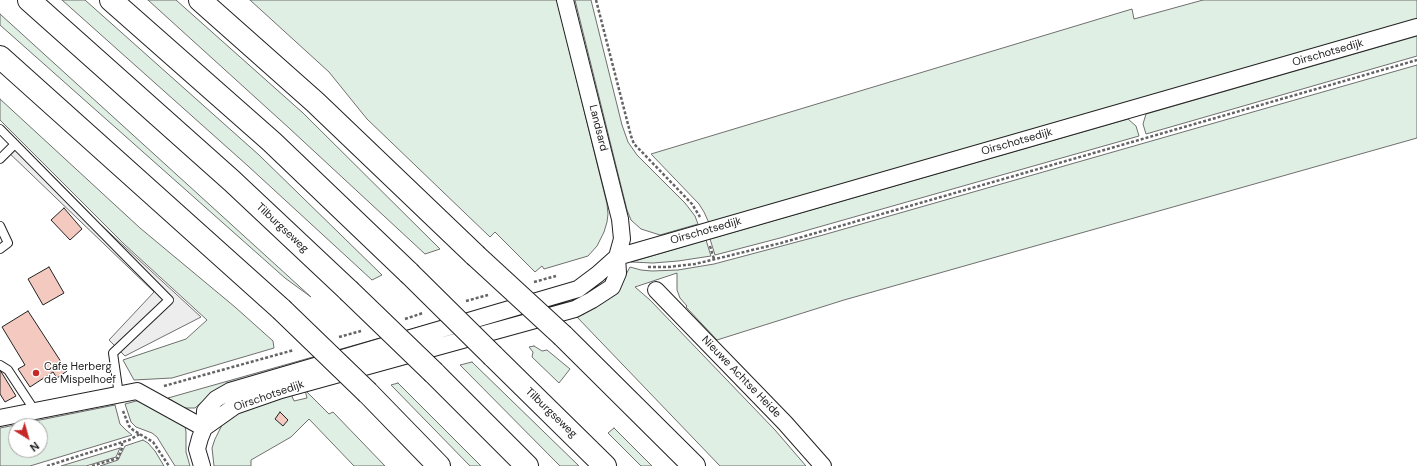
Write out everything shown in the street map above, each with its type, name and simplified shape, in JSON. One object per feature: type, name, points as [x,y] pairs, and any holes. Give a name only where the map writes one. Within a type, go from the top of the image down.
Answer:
[{"type":"highway","name":"Tilburgseweg","points":[[29,0],[232,181],[434,373],[527,466]]},
{"type":"highway","name":"Tilburgseweg","points":[[111,0],[272,142],[409,273],[605,466]]},
{"type":"highway","points":[[200,0],[315,102],[475,255],[563,336],[694,466]]},
{"type":"highway","points":[[0,57],[281,310],[368,393],[438,466]]},
{"type":"street","name":"Landsard","points":[[566,0],[620,219],[622,239],[617,257]]},
{"type":"street","name":"Oirschotsedijk","points":[[204,428],[235,406],[281,390],[575,309],[612,287],[618,273],[617,257],[1417,27]]},
{"type":"street","name":"Nieuwe Achtse Heide","points":[[656,290],[785,423],[823,466]]},
{"type":"street","points":[[0,418],[137,391],[204,428],[197,449],[202,466]]},
{"type":"lane","points":[[0,129],[168,300],[113,352],[119,395]]},
{"type":"lane","points":[[0,159],[15,144]]},
{"type":"lane","points":[[0,226],[8,243],[0,248]]},
{"type":"lane","points":[[0,365],[8,370],[35,411]]},
{"type":"path","points":[[596,0],[630,136],[634,144],[641,152],[692,204],[706,231]]},
{"type":"path","points":[[644,267],[668,267],[695,264],[781,243],[1417,60]]},
{"type":"path","points":[[119,395],[125,419],[133,430],[153,442],[169,466]]},
{"type":"path","points":[[47,466],[129,440],[140,434]]},
{"type":"path","points":[[92,466],[118,458],[122,448],[122,442]]},
{"type":"green space","points":[[62,0],[85,0],[259,155],[382,275],[372,280],[248,166]]},
{"type":"green space","points":[[148,0],[176,0],[303,113],[440,249],[425,254]]},
{"type":"green space","points":[[250,0],[557,0],[607,204],[607,222],[597,246],[588,256],[544,269],[542,266],[535,272],[495,232],[490,237],[367,119],[329,72]]},
{"type":"green space","points":[[575,0],[591,0],[622,125],[628,142],[637,155],[685,203],[695,216],[698,224],[660,235],[641,229],[631,220],[627,210]]},
{"type":"green space","points":[[1203,0],[1417,0],[1417,20],[709,223],[699,204],[651,154],[1132,9],[1134,19]]},
{"type":"green space","points":[[0,14],[311,297],[285,278],[0,25]]},
{"type":"green space","points":[[1417,36],[1417,56],[1146,134],[1143,124],[1146,114]]},
{"type":"green space","points":[[1417,65],[1417,138],[844,300],[717,340],[686,307],[687,306],[680,298],[677,290],[677,273],[635,287],[650,300],[775,430],[806,466],[720,466],[576,316],[584,314],[583,312],[610,298],[622,282],[630,267],[652,271],[678,270],[714,264],[823,235]]},
{"type":"green space","points":[[0,99],[140,228],[235,307],[273,341],[274,348],[172,378],[134,380],[123,360],[186,339],[207,320],[124,244],[0,120]]},
{"type":"green space","points":[[1128,119],[1136,126],[1139,136],[715,255],[710,239]]},
{"type":"green space","points":[[706,240],[711,256],[653,263],[631,262]]},
{"type":"green space","points":[[578,282],[210,395],[195,408],[184,408],[168,398]]},
{"type":"green space","points":[[534,346],[542,351],[547,350],[570,369],[559,383],[532,357],[533,352],[529,347]]},
{"type":"green space","points":[[472,362],[579,466],[560,466],[460,365]]},
{"type":"green space","points":[[398,383],[481,466],[470,466],[391,385]]},
{"type":"green space","points":[[305,390],[329,414],[333,412],[385,466],[354,466],[309,419],[291,437],[251,460],[251,466],[214,466],[212,448],[223,423],[238,411],[291,394],[294,401],[307,398]]},
{"type":"green space","points":[[140,400],[185,426],[186,452],[190,466],[175,466],[157,437],[152,433],[136,427],[131,422],[125,404]]},
{"type":"green space","points":[[115,405],[120,424],[132,435],[30,466],[0,466],[0,428],[8,426],[8,458],[48,458],[48,418]]},
{"type":"green space","points":[[614,428],[652,466],[641,466],[608,433]]},
{"type":"green space","points":[[143,440],[155,451],[164,466],[100,466],[118,460],[125,446]]},
{"type":"green space","points":[[120,448],[116,457],[86,466],[61,466]]},
{"type":"shaded area","points":[[16,139],[100,224],[201,317],[125,356],[109,340],[154,292],[5,149]]},
{"type":"building","points":[[64,208],[82,229],[70,240],[51,220]]},
{"type":"building","points":[[49,267],[64,293],[43,305],[28,279]]},
{"type":"building","points":[[28,311],[67,371],[57,378],[53,372],[30,387],[18,369],[25,365],[2,327]]},
{"type":"building","points":[[0,370],[16,396],[5,402],[0,394]]},
{"type":"building","points":[[280,412],[288,420],[283,426],[275,419]]},
{"type":"place","name":"Cafe Herberg de Mispelhoef","points":[[36,373]]}]
